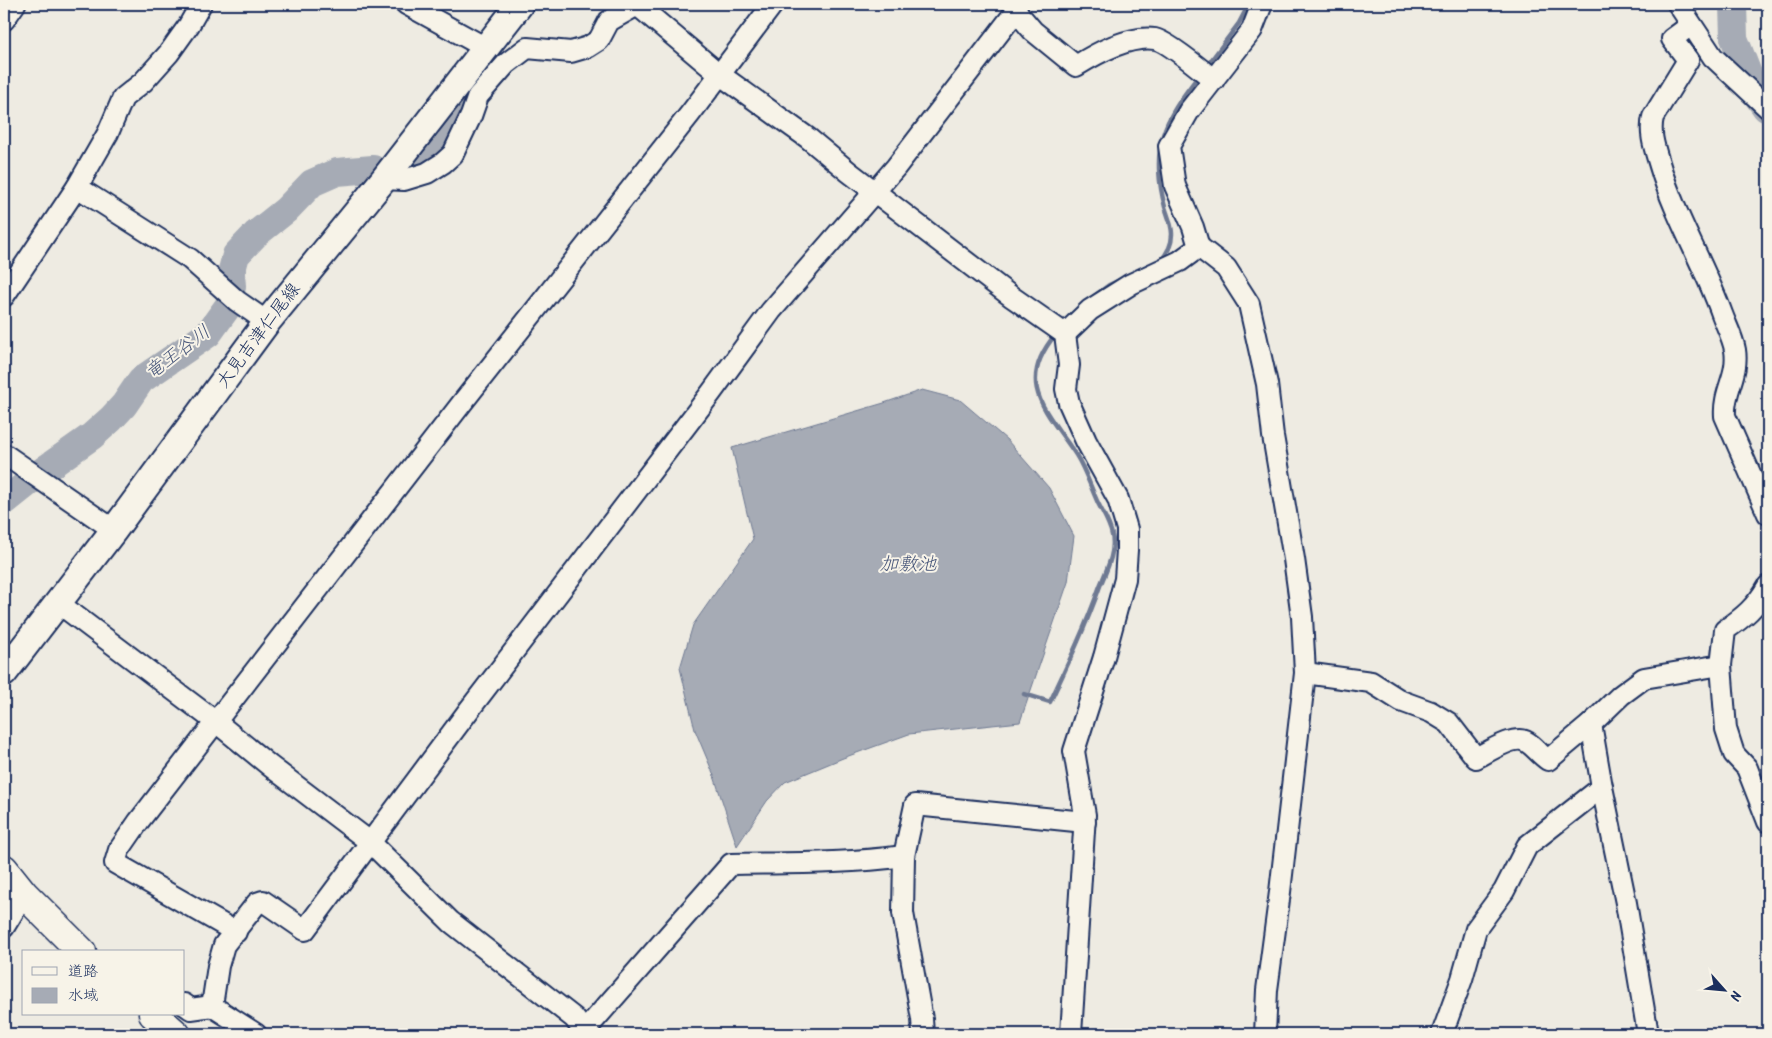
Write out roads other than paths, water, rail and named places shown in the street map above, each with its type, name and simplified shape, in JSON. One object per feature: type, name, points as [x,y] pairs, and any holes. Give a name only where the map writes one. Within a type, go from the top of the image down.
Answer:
[{"type":"highway","points":[[4,869],[24,894],[80,950]]},
{"type":"highway","points":[[155,1016],[176,1034]]},
{"type":"main road","name":"大見吉津仁尾線","points":[[4,673],[56,602],[114,530],[267,322],[384,179],[520,4]]},
{"type":"street","points":[[4,20],[15,4]]},
{"type":"street","points":[[4,296],[77,187],[108,133],[123,98],[143,82],[170,52],[190,25],[201,4]]},
{"type":"street","points":[[406,4],[486,48]]},
{"type":"street","points":[[384,179],[404,180],[427,173],[453,154],[478,96],[506,64],[527,48],[571,52],[588,47],[599,40],[609,21],[638,4],[719,74],[808,138],[874,191],[1065,334],[1069,365],[1066,389],[1069,403],[1086,441],[1118,499],[1127,529],[1125,579],[1104,657],[1074,751],[1086,815],[1071,1034]]},
{"type":"street","points":[[236,932],[115,863],[119,850],[139,821],[462,403],[773,4]]},
{"type":"street","points":[[1262,4],[1252,30],[1207,74],[1169,146],[1176,186],[1199,247],[1226,268],[1249,304],[1267,384],[1272,436],[1294,559],[1302,617],[1305,674],[1267,990],[1265,1034]]},
{"type":"street","points":[[1678,4],[1713,57],[1768,108]]},
{"type":"street","points":[[212,1006],[218,966],[224,945],[257,903],[263,901],[305,930],[711,393],[770,311],[896,167],[1016,7],[1034,30],[1076,66],[1090,57],[1133,39],[1156,39],[1207,74]]},
{"type":"street","points":[[1691,26],[1672,39],[1688,60],[1653,117],[1651,125],[1652,138],[1665,183],[1718,302],[1735,348],[1736,367],[1724,403],[1725,416],[1768,514]]},
{"type":"street","points":[[77,187],[190,259],[230,295],[267,322]]},
{"type":"street","points":[[1065,334],[1090,310],[1131,284],[1180,261],[1199,247]]},
{"type":"street","points":[[4,454],[114,530]]},
{"type":"street","points":[[1768,586],[1759,602],[1744,617],[1724,630],[1721,664],[1726,728],[1734,754],[1747,768],[1768,822]]},
{"type":"street","points":[[56,602],[216,722],[270,766],[370,842],[451,922],[574,1018],[584,1033],[731,864],[826,862],[904,856]]},
{"type":"street","points":[[1305,674],[1371,682],[1401,701],[1431,712],[1449,723],[1476,758],[1508,742],[1520,739],[1527,742],[1548,760],[1591,724],[1620,695],[1644,678],[1721,664]]},
{"type":"street","points":[[1591,724],[1648,1034]]},
{"type":"street","points":[[1442,1034],[1462,979],[1476,929],[1504,891],[1527,846],[1602,787]]},
{"type":"street","points":[[922,1034],[922,1019],[902,913],[904,856],[915,805],[1085,822]]},
{"type":"street","points":[[4,927],[24,894]]},
{"type":"street","points":[[185,1005],[191,1009],[212,1006],[256,1034]]},
{"type":"water","name":"加敷池","points":[[922,390],[960,400],[1007,440],[1049,488],[1074,536],[1068,582],[1020,722],[909,734],[785,782],[767,801],[737,846],[713,773],[695,730],[680,668],[693,625],[753,539],[732,448]]},
{"type":"waterway","points":[[1206,67],[1239,23],[1249,4]]},
{"type":"waterway","points":[[1733,4],[1734,38],[1756,94],[1766,108]]},
{"type":"waterway","points":[[1160,261],[1169,249],[1172,234],[1160,180],[1161,144],[1166,127],[1174,111],[1199,75]]},
{"type":"waterway","name":"竜王谷川","points":[[411,171],[435,156],[450,142],[467,101],[482,81]]},
{"type":"waterway","name":"竜王谷川","points":[[4,502],[44,470],[92,436],[124,405],[141,380],[208,334],[229,305],[232,286],[231,274],[236,255],[256,234],[286,210],[312,183],[337,172],[373,169]]},
{"type":"waterway","points":[[1094,296],[1109,285],[1122,279]]},
{"type":"waterway","points":[[1024,694],[1050,702],[1089,616],[1113,548],[1110,527],[1082,466],[1039,397],[1036,383],[1037,369],[1043,353],[1055,335]]}]
